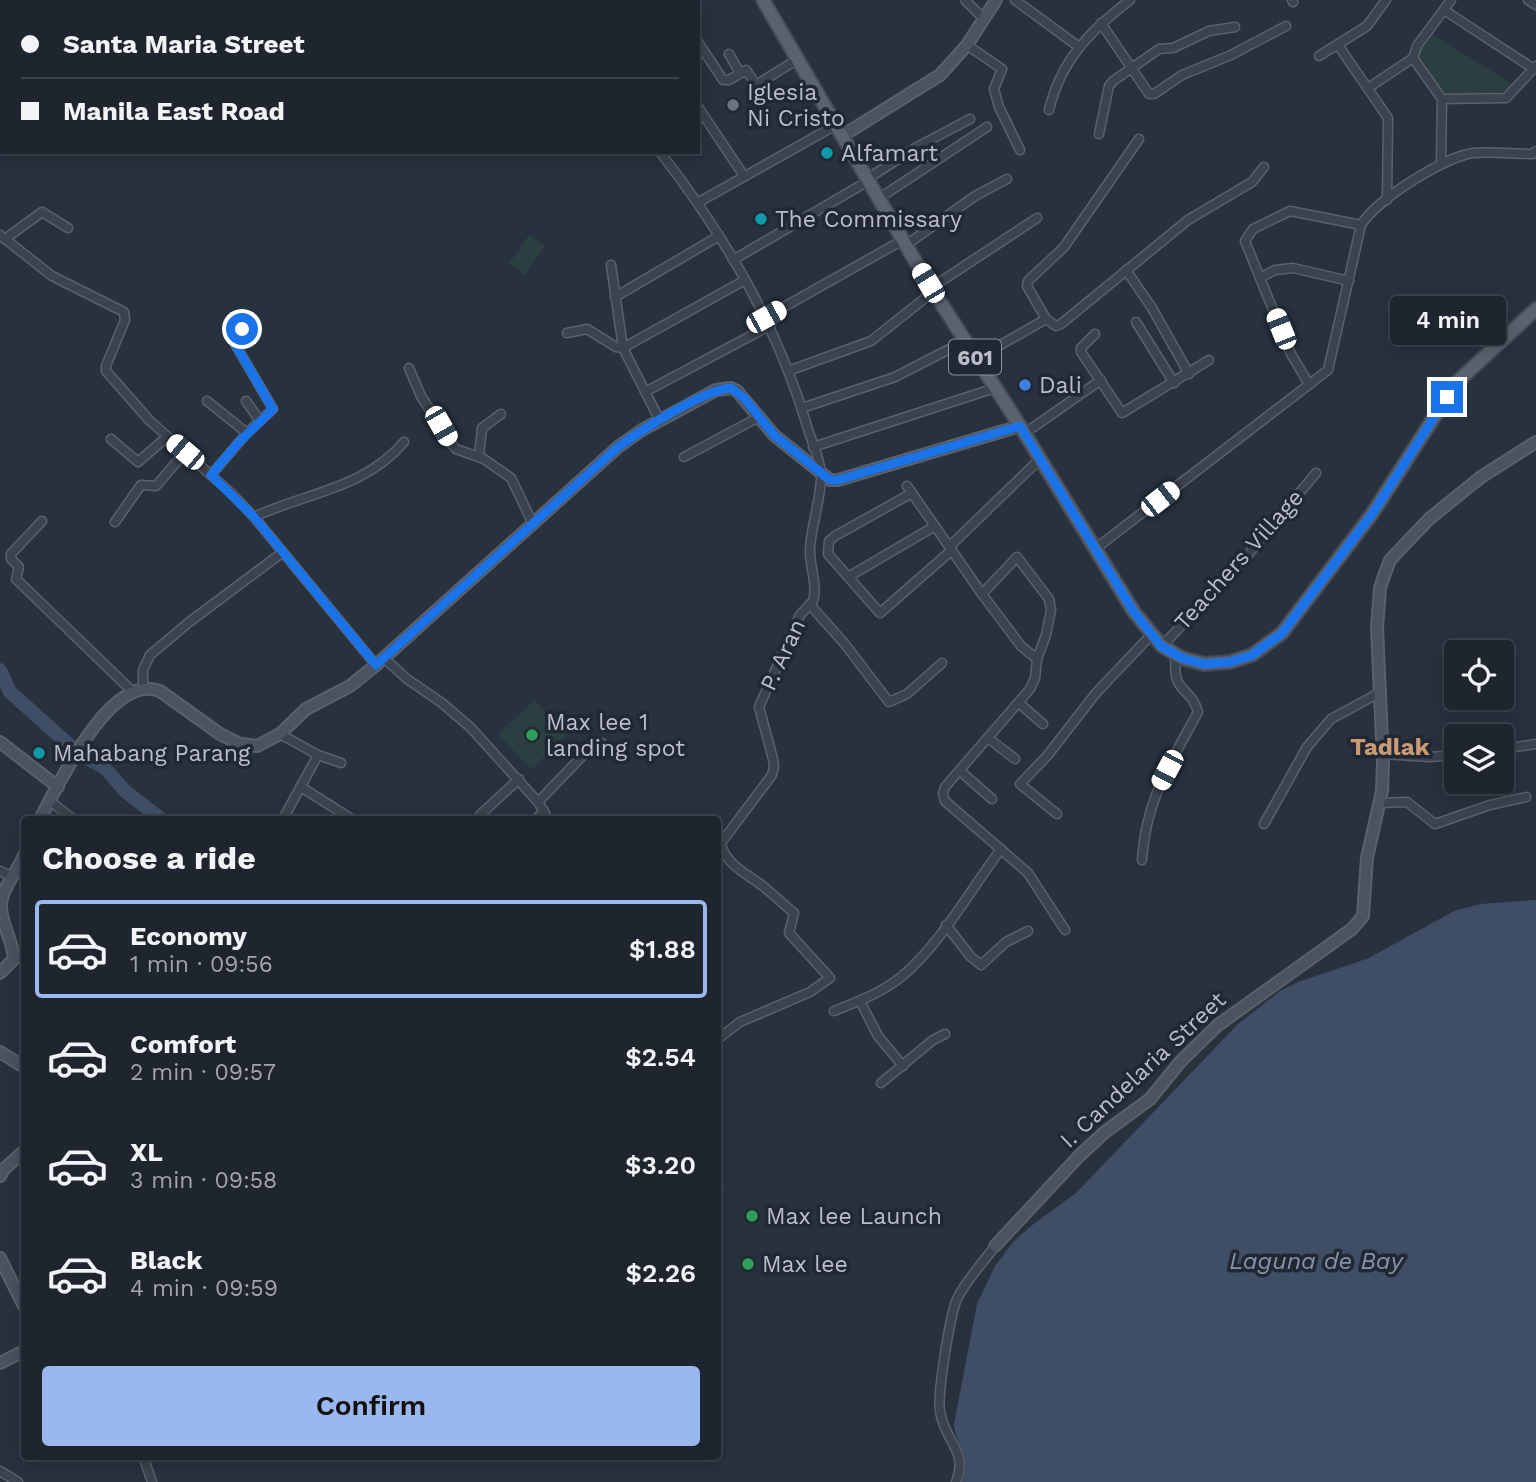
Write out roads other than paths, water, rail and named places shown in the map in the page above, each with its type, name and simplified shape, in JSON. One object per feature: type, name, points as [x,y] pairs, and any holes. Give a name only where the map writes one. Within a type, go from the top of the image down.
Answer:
[{"type":"main road","name":"601","points":[[763,0],[932,290],[1134,612],[1161,646],[1176,654],[1204,664],[1230,662],[1252,655],[1282,633],[1372,514],[1456,383],[1536,309]]},
{"type":"street","points":[[965,0],[984,19]]},
{"type":"street","points":[[699,202],[744,176],[839,131],[940,75],[967,45],[996,0]]},
{"type":"street","points":[[1015,0],[1079,47]]},
{"type":"street","points":[[1049,110],[1062,70],[1101,23],[1130,0]]},
{"type":"street","points":[[1320,56],[1367,26],[1386,0]]},
{"type":"street","points":[[1368,88],[1413,58],[1418,46],[1451,0]]},
{"type":"street","points":[[1528,0],[1536,5]]},
{"type":"street","points":[[1442,99],[1506,98],[1535,67],[1444,10]]},
{"type":"street","points":[[1101,23],[1149,94],[1154,94],[1177,77],[1231,55],[1286,26]]},
{"type":"street","points":[[1099,134],[1109,86],[1131,68],[1159,50],[1173,48],[1209,31],[1235,27]]},
{"type":"street","points":[[700,45],[723,80],[743,71]]},
{"type":"street","points":[[967,45],[1002,69],[995,89],[999,107],[1020,150]]},
{"type":"street","points":[[1338,45],[1388,118],[1387,200]]},
{"type":"street","points":[[729,54],[756,85],[798,60]]},
{"type":"street","points":[[1413,58],[1442,99],[1441,163]]},
{"type":"street","points":[[700,110],[744,176]]},
{"type":"street","points":[[733,260],[868,180],[917,147],[970,119]]},
{"type":"street","points":[[878,199],[987,127]]},
{"type":"street","points":[[1139,139],[1064,247],[1028,281],[1027,286],[1046,319],[1056,326],[1188,220],[1252,182],[1264,167]]},
{"type":"street","points":[[1095,549],[1328,370],[1362,225],[1367,216],[1441,163],[1473,153],[1533,154],[1536,150]]},
{"type":"street","points":[[662,154],[699,202],[768,321],[802,408],[821,475],[810,547],[810,568],[815,584],[812,603],[889,702],[907,694],[942,663]]},
{"type":"street","points":[[645,392],[904,243],[975,196],[1007,179]]},
{"type":"street","points":[[1309,384],[1291,354],[1245,241],[1246,237],[1253,229],[1290,211],[1362,225]]},
{"type":"street","points":[[68,228],[42,212],[2,237],[52,276],[124,312],[125,320],[106,371],[149,420],[254,517],[380,662],[442,703],[471,728],[519,779],[546,815]]},
{"type":"street","points":[[788,371],[872,341],[932,290],[1037,218]]},
{"type":"street","points":[[615,297],[719,236]]},
{"type":"street","points":[[611,265],[623,348],[660,421]]},
{"type":"street","points":[[1260,278],[1275,270],[1293,268],[1349,281]]},
{"type":"street","points":[[1126,270],[1152,308],[1189,374]]},
{"type":"street","points":[[567,333],[587,329],[616,347],[623,348],[744,280]]},
{"type":"street","points":[[976,359],[1046,319]]},
{"type":"street","points":[[211,475],[247,433],[273,409],[235,344],[242,329],[234,320]]},
{"type":"street","points":[[1136,322],[1174,383]]},
{"type":"street","points":[[1095,334],[1081,348],[1081,352],[1122,413],[1209,360]]},
{"type":"street","points":[[802,408],[895,377],[965,341]]},
{"type":"street","points":[[409,368],[421,396],[450,442],[462,452],[479,456],[511,478],[533,524]]},
{"type":"street","points":[[42,816],[95,723],[138,690],[151,688],[160,691],[220,734],[240,744],[257,746],[280,734],[306,709],[350,686],[380,662],[618,447],[721,388],[737,391],[774,435],[821,475],[830,480],[838,480],[1022,430],[1101,380]]},
{"type":"street","points":[[813,447],[995,388]]},
{"type":"street","points":[[208,401],[247,433]]},
{"type":"street","points":[[246,401],[260,421]]},
{"type":"street","points":[[479,456],[482,428],[501,414]]},
{"type":"street","points":[[684,457],[759,417]]},
{"type":"street","points":[[111,439],[138,462],[167,437]]},
{"type":"street","points":[[254,517],[272,508],[353,481],[373,471],[404,442]]},
{"type":"street","name":"I. Candelaria Street","points":[[995,1246],[1079,1156],[1105,1132],[1150,1099],[1181,1061],[1218,1025],[1352,929],[1363,916],[1367,858],[1382,791],[1383,754],[1377,628],[1380,588],[1391,560],[1440,510],[1481,477],[1536,442]]},
{"type":"street","points":[[115,522],[141,485],[156,486],[185,452]]},
{"type":"street","points":[[1037,659],[1021,646],[982,594],[951,548],[909,489],[835,536],[830,541],[828,554],[880,613],[951,548],[1040,459]]},
{"type":"street","name":"Teachers Village","points":[[1161,646],[1241,563],[1316,473]]},
{"type":"street","points":[[42,521],[11,554],[11,559],[19,568],[16,579],[138,690]]},
{"type":"street","points":[[848,577],[935,526]]},
{"type":"street","points":[[138,690],[150,655],[283,552]]},
{"type":"street","points":[[982,594],[1017,556],[1049,599],[1051,610],[1031,689],[945,787],[943,794],[945,802],[1028,873],[1065,930]]},
{"type":"street","name":"P. Aran","points":[[721,1037],[740,1022],[810,992],[830,978],[789,933],[794,913],[736,867],[721,844],[772,775],[773,759],[759,707],[800,615],[812,603]]},
{"type":"street","points":[[1057,814],[1020,784],[1047,757],[1096,693],[1152,634]]},
{"type":"street","points":[[1142,860],[1144,830],[1157,790],[1198,712],[1196,704],[1177,685],[1174,670],[1176,654]]},
{"type":"street","points":[[1264,824],[1307,747],[1331,719],[1379,693]]},
{"type":"street","points":[[1019,703],[1043,724]]},
{"type":"street","points":[[280,734],[318,755],[341,763]]},
{"type":"street","points":[[988,738],[1015,758]]},
{"type":"street","points":[[0,742],[58,787]]},
{"type":"street","points":[[538,802],[591,747],[602,743]]},
{"type":"street","points":[[1514,747],[1536,744]]},
{"type":"street","points":[[1383,754],[1444,756]]},
{"type":"street","points":[[285,816],[318,755]]},
{"type":"street","points":[[960,771],[992,799]]},
{"type":"street","points":[[481,816],[519,779]]},
{"type":"street","points":[[301,787],[347,816]]},
{"type":"street","points":[[1380,803],[1406,802],[1435,824],[1490,805],[1526,797]]},
{"type":"street","points":[[50,801],[70,816]]},
{"type":"street","points":[[834,1011],[860,1001],[903,976],[927,950],[1001,849]]},
{"type":"street","points":[[0,973],[14,959],[13,945],[0,907],[2,897],[21,861]]},
{"type":"street","points":[[0,872],[13,877]]},
{"type":"street","points":[[946,925],[971,957],[981,965],[1006,942],[1028,931]]},
{"type":"street","points":[[860,1001],[878,1036],[903,1066]]},
{"type":"street","points":[[881,1083],[933,1040],[945,1034]]},
{"type":"street","points":[[0,1052],[21,1065]]},
{"type":"street","points":[[0,1176],[21,1154]]},
{"type":"street","points":[[956,1482],[961,1466],[959,1455],[946,1433],[940,1411],[950,1324],[958,1299],[995,1246]]},
{"type":"street","points":[[0,1258],[21,1301]]},
{"type":"street","points":[[0,1363],[21,1352]]},
{"type":"street","points":[[144,1460],[152,1482]]},
{"type":"street","points":[[0,1471],[18,1482]]},
{"type":"water","name":"Laguna de Bay","points":[[1536,900],[1536,1482],[962,1482],[965,1458],[954,1424],[977,1304],[995,1266],[1014,1241],[1076,1193],[1237,1025],[1280,991],[1298,982],[1369,958],[1454,911],[1481,904]]},
{"type":"waterway","points":[[0,670],[10,692],[76,751]]},
{"type":"waterway","points":[[80,754],[105,768],[126,792],[157,816]]},
{"type":"place","name":"Iglesia Ni Cristo","points":[[733,105]]},
{"type":"place","name":"Alfamart","points":[[827,153]]},
{"type":"place","name":"The Commissary","points":[[761,219]]},
{"type":"place","name":"Dali","points":[[1025,385]]},
{"type":"place","name":"Max lee 1 landing spot","points":[[532,735]]},
{"type":"place","name":"Mahabang Parang","points":[[39,753]]},
{"type":"place","name":"Max lee Launch","points":[[752,1216]]},
{"type":"place","name":"Max lee","points":[[748,1264]]},
{"type":"district","name":"Tadlak","points":[[1390,747]]}]
